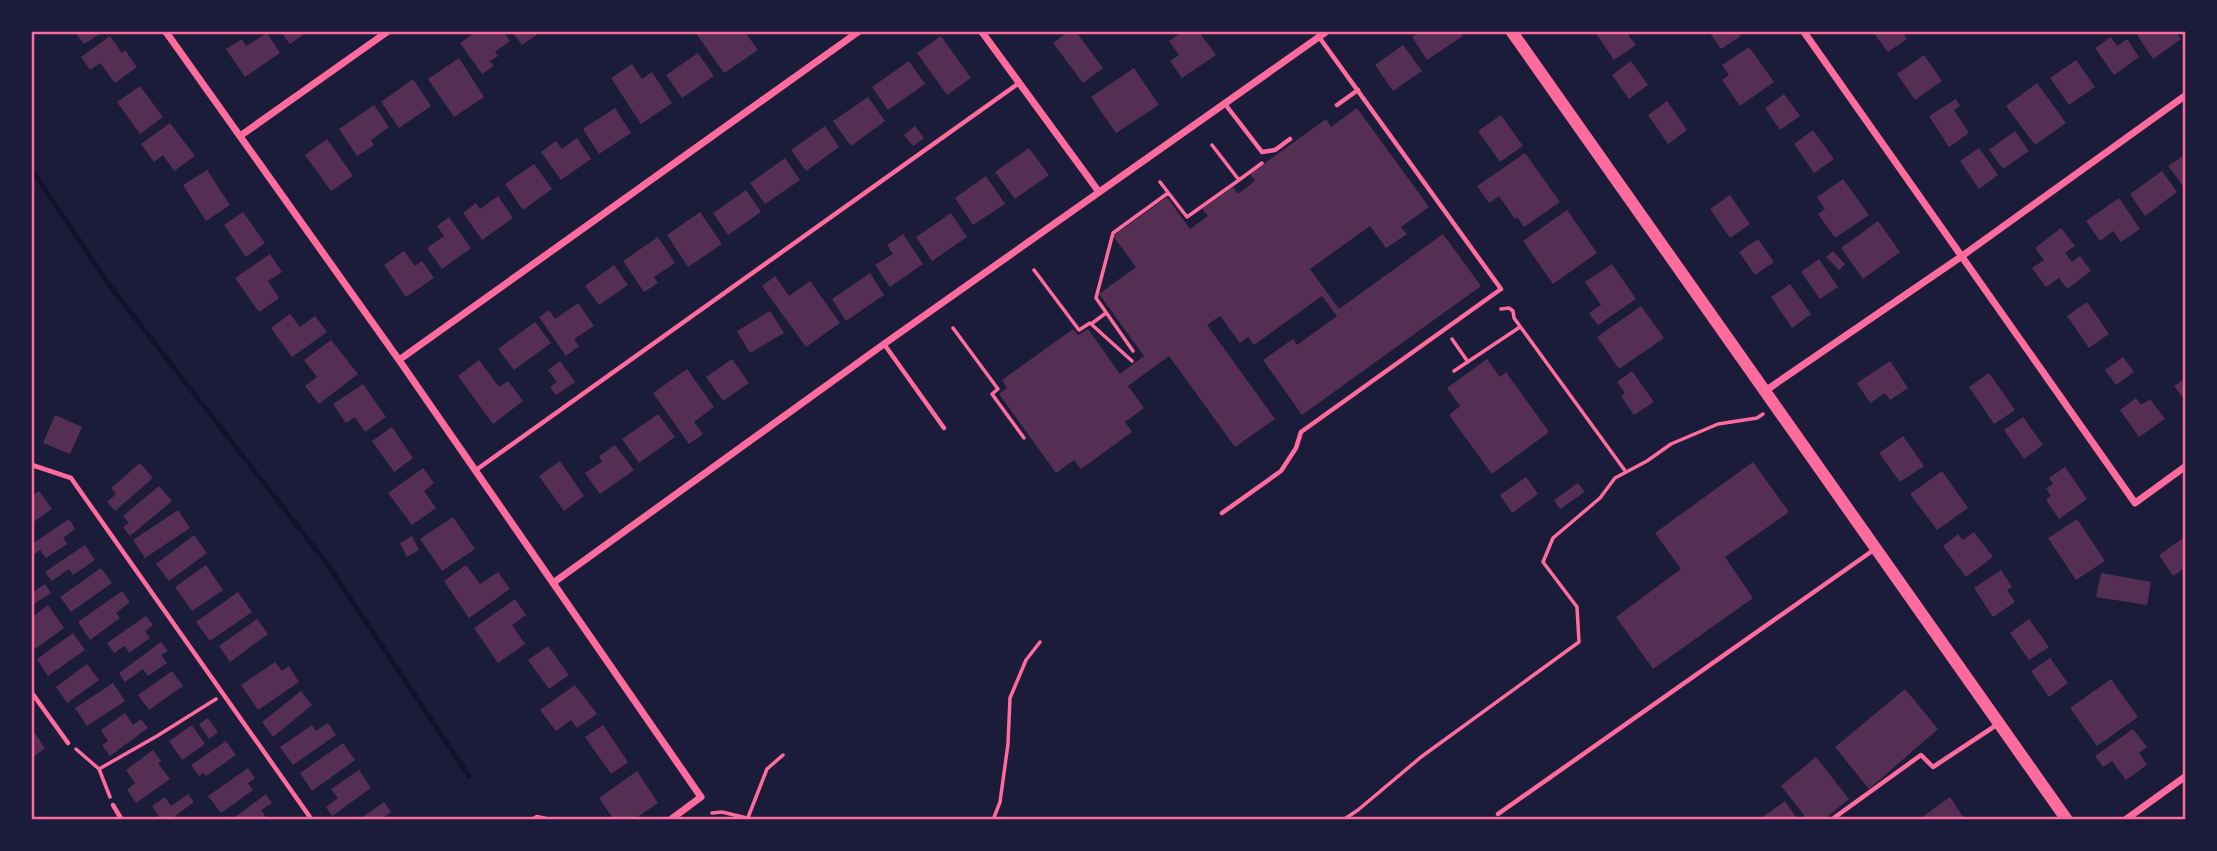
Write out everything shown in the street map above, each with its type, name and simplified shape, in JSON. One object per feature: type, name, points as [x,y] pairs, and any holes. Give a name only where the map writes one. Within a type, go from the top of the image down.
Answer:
[{"type":"main road","points":[[1512,32],[2067,820]]},
{"type":"street","points":[[166,32],[399,360],[701,797],[670,820]]},
{"type":"street","points":[[240,136],[387,32]]},
{"type":"street","points":[[399,360],[858,32]]},
{"type":"street","points":[[982,32],[1099,192]]},
{"type":"street","points":[[553,583],[884,344],[1326,32]]},
{"type":"street","points":[[1804,32],[2135,503],[2186,466]]},
{"type":"street","points":[[1765,391],[1962,256],[2186,95]]},
{"type":"street","points":[[2125,820],[2186,776]]},
{"type":"lane","points":[[1222,513],[1281,471],[1296,448],[1301,432],[1501,289],[1319,37]]},
{"type":"lane","points":[[475,470],[1019,82]]},
{"type":"lane","points":[[1337,105],[1358,90]]},
{"type":"lane","points":[[1224,104],[1262,152],[1275,150],[1290,139]]},
{"type":"lane","points":[[884,344],[944,428]]},
{"type":"lane","points":[[32,465],[71,478],[312,820]]},
{"type":"lane","points":[[1498,814],[1875,548]]},
{"type":"lane","points":[[32,693],[68,743]]},
{"type":"lane","points":[[1831,820],[1921,754],[1933,767],[1999,723]]},
{"type":"lane","points":[[113,805],[122,820]]},
{"type":"lane","points":[[532,820],[537,817],[550,820]]},
{"type":"path","points":[[1212,145],[1239,180]]},
{"type":"path","points":[[1160,182],[1187,217],[1264,161]]},
{"type":"path","points":[[1133,351],[1096,298],[1113,233],[1168,193]]},
{"type":"path","points":[[1034,270],[1079,330],[1106,313]]},
{"type":"path","points":[[1501,309],[1509,308],[1513,311],[1520,327],[1626,472]]},
{"type":"path","points":[[1091,324],[1132,361]]},
{"type":"path","points":[[1454,371],[1520,327]]},
{"type":"path","points":[[953,328],[998,389],[992,394],[995,400],[1024,438]]},
{"type":"path","points":[[1452,339],[1468,362]]},
{"type":"path","points":[[1343,820],[1421,757],[1579,642],[1577,607],[1543,562],[1553,538],[1600,498],[1615,478],[1671,444],[1718,424],[1757,418],[1765,413]]},
{"type":"path","points":[[993,820],[1000,803],[1010,698],[1026,660],[1040,642]]},
{"type":"path","points":[[99,769],[223,694]]},
{"type":"path","points":[[68,743],[99,769],[113,805]]},
{"type":"path","points":[[747,819],[767,769],[783,755]]},
{"type":"path","points":[[707,806],[716,820]]},
{"type":"path","points":[[712,813],[722,812],[755,820]]},
{"type":"building","points":[[75,32],[103,32],[84,44]]},
{"type":"building","points":[[281,32],[307,32],[290,44]]},
{"type":"building","points":[[476,32],[503,32],[510,41],[495,52],[498,56],[490,61],[494,66],[482,74],[460,43]]},
{"type":"building","points":[[512,32],[535,32],[537,35],[522,45]]},
{"type":"building","points":[[695,32],[745,32],[758,50],[724,73]]},
{"type":"building","points":[[1068,32],[1076,32],[1103,68],[1083,83],[1053,43]]},
{"type":"building","points":[[1182,32],[1199,32],[1216,55],[1182,78],[1170,61],[1179,55],[1169,41]]},
{"type":"building","points":[[1420,32],[1460,32],[1463,36],[1427,60],[1412,37]]},
{"type":"building","points":[[1595,32],[1626,32],[1636,45],[1614,60]]},
{"type":"building","points":[[1709,32],[1738,32],[1741,36],[1721,49]]},
{"type":"building","points":[[1873,32],[1902,32],[1907,39],[1888,52]]},
{"type":"building","points":[[2143,32],[2175,32],[2181,39],[2153,59],[2137,35]]},
{"type":"building","points":[[267,33],[280,53],[245,77],[226,49],[242,39],[246,46]]},
{"type":"building","points":[[110,36],[122,53],[125,50],[137,67],[115,83],[100,63],[90,70],[81,57]]},
{"type":"building","points":[[941,36],[971,78],[947,95],[917,53]]},
{"type":"building","points":[[2111,37],[2117,46],[2127,39],[2139,57],[2114,75],[2095,48]]},
{"type":"building","points":[[1403,45],[1422,71],[1393,91],[1375,65]]},
{"type":"building","points":[[1749,47],[1774,82],[1740,106],[1722,80],[1729,75],[1722,65]]},
{"type":"building","points":[[698,53],[714,76],[682,98],[666,75]]},
{"type":"building","points":[[1924,55],[1942,81],[1915,100],[1897,74]]},
{"type":"building","points":[[459,58],[484,97],[454,117],[428,79]]},
{"type":"building","points":[[2076,60],[2095,87],[2069,105],[2050,78]]},
{"type":"building","points":[[909,61],[925,84],[888,110],[872,87]]},
{"type":"building","points":[[1631,61],[1648,85],[1629,99],[1612,75]]},
{"type":"building","points":[[632,64],[642,79],[652,72],[672,103],[641,124],[611,78]]},
{"type":"building","points":[[1134,68],[1159,105],[1116,133],[1091,97]]},
{"type":"building","points":[[413,79],[431,106],[399,128],[381,102]]},
{"type":"building","points":[[2037,83],[2066,123],[2035,145],[2006,106]]},
{"type":"building","points":[[140,86],[163,117],[140,134],[117,102]]},
{"type":"building","points":[[1784,94],[1800,116],[1780,130],[1765,108]]},
{"type":"building","points":[[868,97],[885,121],[851,146],[833,121]]},
{"type":"building","points":[[1956,99],[1960,106],[1954,110],[1969,133],[1949,147],[1929,116]]},
{"type":"building","points":[[1667,101],[1687,130],[1668,144],[1648,115]]},
{"type":"building","points":[[374,105],[389,127],[371,140],[374,145],[357,156],[339,129]]},
{"type":"building","points":[[615,108],[631,133],[599,154],[583,129]]},
{"type":"building","points":[[1357,108],[1429,207],[1401,227],[1407,234],[1386,248],[1370,226],[1310,269],[1339,309],[1443,234],[1481,286],[1302,415],[1263,360],[1293,339],[1297,345],[1337,316],[1322,296],[1254,345],[1248,337],[1240,343],[1220,316],[1207,325],[1275,419],[1235,447],[1169,356],[1128,386],[1144,408],[1125,422],[1132,432],[1081,469],[1074,460],[1056,473],[999,394],[1007,388],[1002,380],[1073,329],[1078,335],[1088,329],[1120,374],[1144,356],[1099,294],[1136,267],[1113,236],[1167,197],[1190,229],[1208,216],[1202,209],[1233,187],[1238,194],[1255,181],[1250,174],[1326,119],[1331,127]]},
{"type":"building","points":[[1501,115],[1523,146],[1500,162],[1478,131]]},
{"type":"building","points":[[170,123],[195,156],[174,171],[163,155],[154,162],[141,144]]},
{"type":"building","points":[[825,126],[839,147],[806,171],[791,150]]},
{"type":"building","points":[[915,126],[924,138],[913,146],[904,135]]},
{"type":"building","points":[[1813,130],[1834,159],[1814,173],[1794,144]]},
{"type":"building","points":[[2015,131],[2029,151],[2003,169],[1989,150]]},
{"type":"building","points":[[577,138],[591,159],[561,180],[541,152],[556,141],[562,149]]},
{"type":"building","points":[[327,139],[353,176],[331,191],[305,155]]},
{"type":"building","points":[[1029,148],[1049,175],[1015,199],[995,172]]},
{"type":"building","points":[[1979,148],[1998,175],[1979,189],[1960,161]]},
{"type":"building","points":[[1525,153],[1560,202],[1524,227],[1499,196],[1489,203],[1477,186]]},
{"type":"building","points":[[2186,154],[2186,184],[2183,186],[2168,166]]},
{"type":"building","points":[[785,158],[800,180],[765,204],[750,183]]},
{"type":"building","points":[[534,164],[552,189],[523,210],[505,184]]},
{"type":"building","points":[[207,170],[230,205],[206,221],[183,185]]},
{"type":"building","points":[[2162,171],[2177,192],[2145,216],[2130,194]]},
{"type":"building","points":[[986,176],[1005,204],[973,225],[955,198]]},
{"type":"building","points":[[1843,179],[1869,215],[1835,238],[1818,214],[1825,209],[1817,197]]},
{"type":"building","points":[[746,190],[761,212],[728,235],[713,213]]},
{"type":"building","points":[[1730,195],[1750,224],[1730,238],[1710,209]]},
{"type":"building","points":[[498,196],[513,218],[482,240],[463,213],[476,203],[480,209]]},
{"type":"building","points":[[2119,198],[2140,229],[2121,242],[2113,231],[2100,241],[2086,221]]},
{"type":"building","points":[[1567,210],[1597,253],[1553,284],[1523,241]]},
{"type":"building","points":[[243,212],[265,243],[246,257],[224,225]]},
{"type":"building","points":[[700,212],[722,244],[688,267],[667,235]]},
{"type":"building","points":[[951,213],[967,237],[932,261],[916,237]]},
{"type":"building","points":[[449,217],[471,248],[442,269],[427,248],[444,236],[437,226]]},
{"type":"building","points":[[1878,221],[1900,252],[1863,279],[1841,248]]},
{"type":"building","points":[[2061,228],[2075,246],[2065,253],[2072,262],[2080,256],[2091,271],[2067,289],[2059,278],[2046,287],[2032,268],[2044,260],[2035,248]]},
{"type":"building","points":[[903,234],[923,264],[890,287],[875,265],[893,254],[887,245]]},
{"type":"building","points":[[658,237],[675,263],[654,277],[658,283],[644,292],[623,261]]},
{"type":"building","points":[[1758,239],[1774,262],[1755,275],[1739,252]]},
{"type":"building","points":[[404,251],[415,266],[422,261],[434,278],[406,297],[384,265]]},
{"type":"building","points":[[1833,251],[1845,264],[1839,270],[1826,257]]},
{"type":"building","points":[[270,254],[282,272],[268,281],[279,298],[259,312],[235,278]]},
{"type":"building","points":[[1819,259],[1838,287],[1820,299],[1801,272]]},
{"type":"building","points":[[1612,264],[1636,299],[1598,325],[1589,313],[1601,305],[1585,282]]},
{"type":"building","points":[[614,265],[628,285],[599,305],[585,286]]},
{"type":"building","points":[[870,273],[884,295],[846,321],[832,299]]},
{"type":"building","points":[[775,276],[789,296],[810,281],[840,323],[806,347],[762,286]]},
{"type":"building","points":[[1790,284],[1811,314],[1792,328],[1771,297]]},
{"type":"building","points":[[2087,302],[2109,334],[2089,348],[2067,316]]},
{"type":"building","points":[[578,303],[594,326],[574,339],[579,346],[566,356],[539,317],[549,310],[555,319]]},
{"type":"building","points":[[1641,306],[1664,338],[1619,369],[1597,337]]},
{"type":"building","points":[[770,311],[784,333],[750,353],[737,331]]},
{"type":"building","points":[[290,314],[300,327],[315,316],[327,332],[292,357],[271,328]]},
{"type":"building","points":[[535,322],[551,343],[514,370],[498,349]]},
{"type":"building","points":[[331,340],[358,374],[319,404],[305,386],[317,377],[304,360]]},
{"type":"building","points":[[2123,357],[2134,372],[2116,385],[2105,370]]},
{"type":"building","points":[[732,359],[749,383],[723,401],[706,377]]},
{"type":"building","points":[[1487,359],[1500,377],[1506,372],[1549,432],[1492,474],[1449,415],[1460,406],[1447,388]]},
{"type":"building","points":[[479,360],[499,387],[508,381],[523,401],[493,424],[458,376]]},
{"type":"building","points":[[560,361],[575,382],[556,395],[550,387],[557,382],[548,370]]},
{"type":"building","points":[[1890,361],[1908,388],[1890,400],[1885,393],[1870,403],[1857,383]]},
{"type":"building","points":[[687,369],[714,407],[694,422],[703,434],[689,444],[653,393]]},
{"type":"building","points":[[1632,371],[1654,402],[1634,415],[1621,396],[1625,393],[1617,382]]},
{"type":"building","points":[[1989,373],[2015,410],[1994,424],[1969,387]]},
{"type":"building","points":[[2186,378],[2186,402],[2174,386]]},
{"type":"building","points":[[363,384],[386,417],[365,432],[355,417],[346,423],[333,404]]},
{"type":"building","points":[[2136,398],[2141,405],[2150,399],[2165,419],[2139,437],[2120,410]]},
{"type":"building","points":[[658,414],[675,437],[639,463],[622,439]]},
{"type":"building","points":[[55,415],[82,427],[70,454],[43,443]]},
{"type":"building","points":[[2023,417],[2043,445],[2024,459],[2004,430]]},
{"type":"building","points":[[392,427],[413,458],[394,472],[372,441]]},
{"type":"building","points":[[1903,436],[1924,466],[1900,482],[1879,453]]},
{"type":"building","points":[[615,445],[634,470],[600,494],[585,473],[602,462],[599,456]]},
{"type":"building","points":[[560,461],[584,496],[564,511],[539,476]]},
{"type":"building","points":[[1753,462],[1789,512],[1725,557],[1753,598],[1653,669],[1616,617],[1681,569],[1655,533]]},
{"type":"building","points":[[140,463],[153,478],[115,511],[107,502],[116,494],[111,488]]},
{"type":"building","points":[[2065,467],[2087,499],[2059,519],[2046,500],[2051,496],[2046,488],[2053,484],[2049,478]]},
{"type":"building","points":[[423,468],[434,483],[424,491],[436,508],[412,525],[388,493]]},
{"type":"building","points":[[1942,471],[1968,508],[1937,530],[1910,494]]},
{"type":"building","points":[[1526,477],[1538,494],[1512,513],[1500,495]]},
{"type":"building","points":[[1578,483],[1585,492],[1560,509],[1554,500]]},
{"type":"building","points":[[159,486],[172,501],[130,536],[123,527],[129,523],[123,516]]},
{"type":"building","points":[[39,491],[52,509],[32,523],[32,496]]},
{"type":"building","points":[[178,510],[190,528],[145,558],[133,540]]},
{"type":"building","points":[[453,517],[475,549],[442,571],[420,539]]},
{"type":"building","points":[[69,519],[75,529],[63,538],[67,544],[46,558],[40,550],[33,555],[32,544]]},
{"type":"building","points":[[2077,519],[2105,561],[2076,580],[2048,538]]},
{"type":"building","points":[[1974,532],[1993,557],[1966,577],[1943,546],[1958,534],[1963,540]]},
{"type":"building","points":[[194,535],[207,553],[169,581],[156,564]]},
{"type":"building","points":[[412,536],[419,550],[407,557],[400,543]]},
{"type":"building","points":[[2186,536],[2186,567],[2173,576],[2159,555]]},
{"type":"building","points":[[85,545],[95,560],[73,575],[69,569],[52,581],[45,572]]},
{"type":"building","points":[[206,565],[223,590],[192,611],[175,587]]},
{"type":"building","points":[[466,565],[480,584],[498,572],[510,589],[469,618],[444,581]]},
{"type":"building","points":[[101,568],[112,583],[71,612],[60,597]]},
{"type":"building","points":[[2001,570],[2012,587],[2007,590],[2015,602],[1993,617],[1974,588]]},
{"type":"building","points":[[2101,573],[2151,582],[2147,605],[2096,597]]},
{"type":"building","points":[[45,584],[51,593],[32,605],[32,593]]},
{"type":"building","points":[[122,591],[130,602],[116,613],[120,618],[90,640],[78,622]]},
{"type":"building","points":[[238,592],[252,612],[210,641],[196,622]]},
{"type":"building","points":[[515,599],[526,615],[512,625],[525,644],[498,663],[474,628]]},
{"type":"building","points":[[48,605],[64,628],[35,649],[32,644],[32,617]]},
{"type":"building","points":[[146,616],[153,625],[145,631],[150,638],[129,653],[125,646],[114,653],[107,643]]},
{"type":"building","points":[[257,619],[268,634],[230,662],[219,646]]},
{"type":"building","points":[[2029,619],[2049,647],[2029,660],[2010,633]]},
{"type":"building","points":[[73,633],[85,650],[48,676],[37,659]]},
{"type":"building","points":[[161,642],[168,651],[161,655],[167,663],[148,676],[143,669],[125,682],[119,673]]},
{"type":"building","points":[[548,646],[569,675],[549,689],[528,660]]},
{"type":"building","points":[[2050,658],[2068,683],[2049,697],[2031,671]]},
{"type":"building","points":[[275,662],[282,671],[289,666],[299,682],[258,710],[241,685]]},
{"type":"building","points":[[87,664],[99,680],[67,703],[56,687]]},
{"type":"building","points":[[172,671],[183,686],[149,710],[138,695]]},
{"type":"building","points":[[2111,679],[2138,717],[2097,746],[2070,708]]},
{"type":"building","points":[[113,683],[125,701],[87,726],[75,708]]},
{"type":"building","points":[[575,685],[597,714],[577,728],[571,720],[556,731],[540,710]]},
{"type":"building","points":[[1905,689],[1938,729],[1869,789],[1835,747]]},
{"type":"building","points":[[301,691],[312,705],[273,737],[262,722]]},
{"type":"building","points":[[125,713],[133,725],[141,719],[148,728],[110,756],[102,745],[108,741],[101,730]]},
{"type":"building","points":[[208,718],[218,732],[209,739],[199,724]]},
{"type":"building","points":[[328,723],[336,735],[293,765],[280,747],[312,725],[316,731]]},
{"type":"building","points":[[192,725],[205,744],[182,760],[169,741]]},
{"type":"building","points":[[603,725],[628,762],[611,774],[585,737]]},
{"type":"building","points":[[2133,729],[2147,747],[2139,753],[2147,765],[2126,780],[2112,761],[2103,767],[2095,756]]},
{"type":"building","points":[[34,732],[45,748],[32,758],[32,733]]},
{"type":"building","points":[[226,741],[236,755],[206,776],[204,773],[199,776],[191,765]]},
{"type":"building","points":[[343,743],[355,760],[312,791],[300,773]]},
{"type":"building","points":[[153,750],[161,761],[158,763],[170,779],[136,803],[127,790],[135,783],[126,770]]},
{"type":"building","points":[[1816,757],[1849,799],[1823,820],[1808,820],[1781,786]]},
{"type":"building","points":[[248,768],[255,778],[248,783],[253,790],[221,813],[208,796]]},
{"type":"building","points":[[359,770],[371,788],[332,816],[326,807],[338,798],[331,789]]},
{"type":"building","points":[[637,771],[658,803],[633,820],[614,820],[599,798]]},
{"type":"building","points":[[188,794],[194,802],[170,820],[155,820],[159,816],[152,806],[165,797],[171,806]]},
{"type":"building","points":[[266,794],[272,803],[261,810],[268,820],[231,820]]},
{"type":"building","points":[[1950,797],[1965,820],[1918,820]]},
{"type":"building","points":[[1785,801],[1798,820],[1758,820]]},
{"type":"building","points":[[384,802],[391,812],[380,820],[358,820]]},
{"type":"waterway","points":[[32,170],[110,286],[328,565],[469,776]]}]
